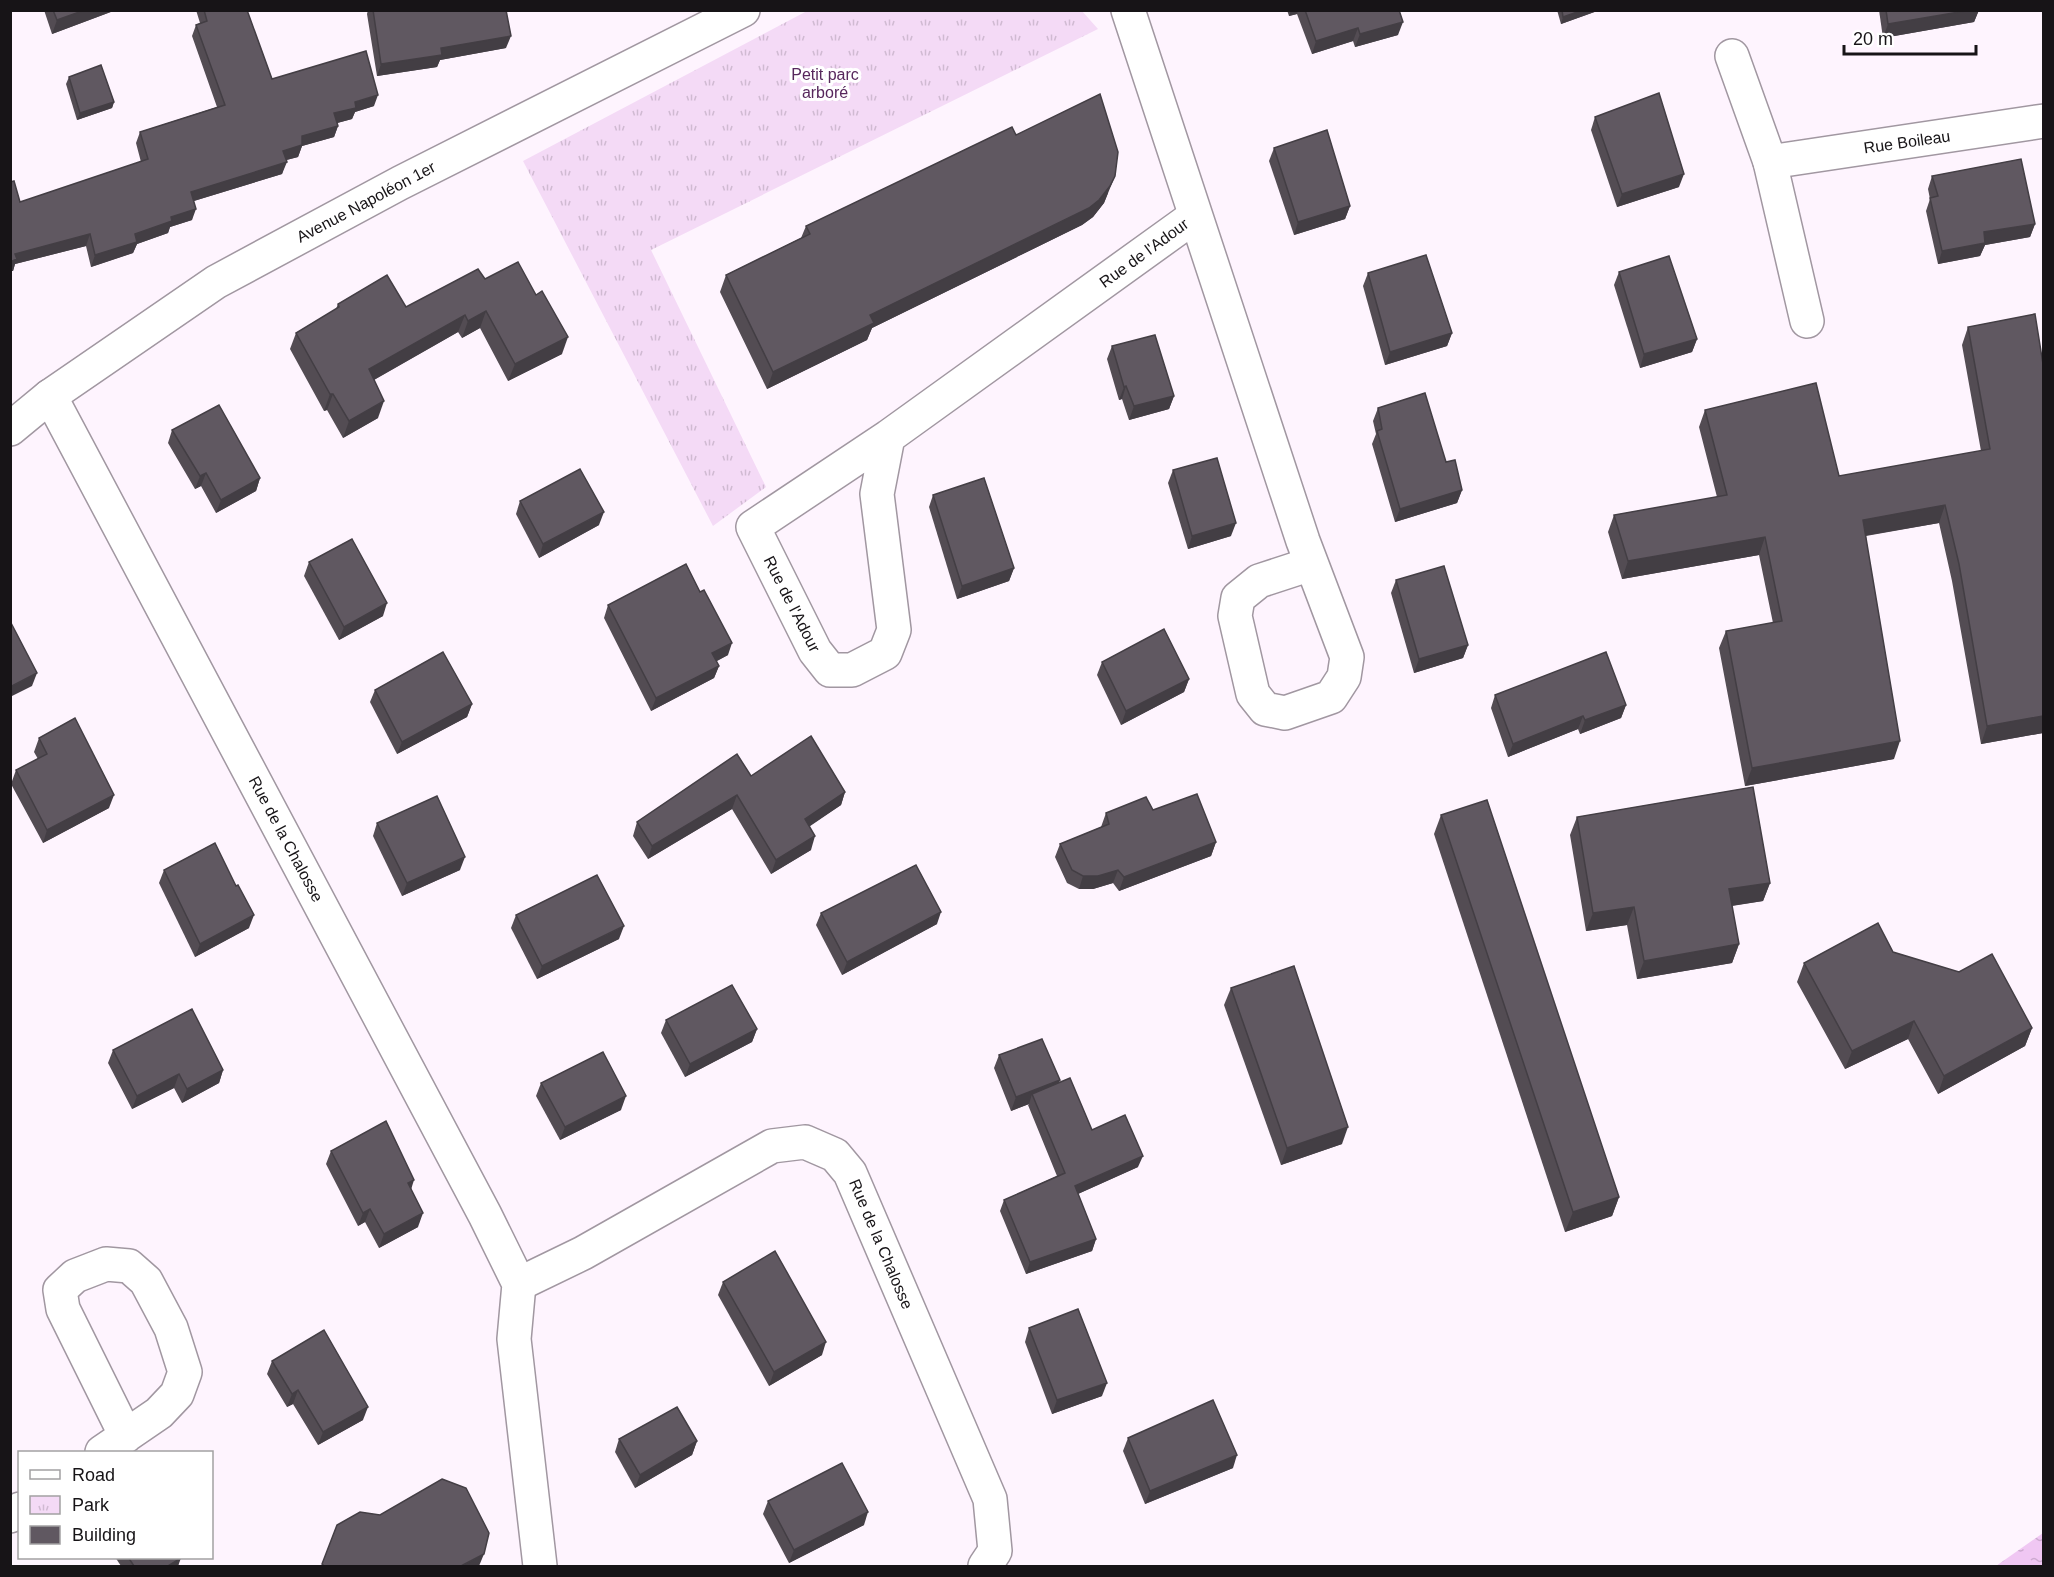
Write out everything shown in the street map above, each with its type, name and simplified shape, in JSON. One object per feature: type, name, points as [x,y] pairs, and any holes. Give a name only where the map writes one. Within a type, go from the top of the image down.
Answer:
[{"type":"street","name":"Avenue Napoléon 1er","points":[[10,429],[50,396],[216,282],[703,20],[743,10]]},
{"type":"street","name":"Rue de l'Adour","points":[[1128,10],[1311,564]]},
{"type":"street","points":[[1732,56],[1770,162],[1807,321]]},
{"type":"street","name":"Rue Boileau","points":[[1770,162],[2043,121]]},
{"type":"street","name":"Rue de l'Adour","points":[[888,437],[877,494],[894,630],[885,653],[852,670],[830,670],[815,651],[753,528],[888,437],[1195,216]]},
{"type":"street","name":"Rue de la Chalosse","points":[[50,396],[486,1215],[519,1284],[583,1254],[772,1146],[805,1142],[835,1155],[850,1173],[990,1499],[995,1551],[985,1566]]},
{"type":"street","points":[[106,1264],[129,1266],[146,1281],[171,1328],[185,1372],[177,1394],[159,1413],[114,1444],[63,1309],[60,1290],[75,1276],[106,1264]]},
{"type":"street","points":[[519,1284],[514,1339],[540,1566]]},
{"type":"green space","name":"Petit parc arboré","points":[[807,11],[1082,11],[1098,29],[651,250],[766,487],[713,526],[523,161]]},
{"type":"water","points":[[2043,1533],[2043,1566],[1996,1566]]},
{"type":"building","points":[[53,10],[85,10],[57,20]]},
{"type":"building","points":[[204,10],[247,10],[272,79],[366,51],[378,95],[355,102],[356,108],[334,113],[338,126],[302,136],[302,145],[283,151],[287,162],[191,192],[196,209],[171,217],[172,221],[135,234],[137,242],[95,255],[90,234],[15,254],[17,259],[10,262],[10,182],[14,181],[20,202],[148,159],[140,132],[225,105],[196,25],[207,21]]},
{"type":"building","points":[[373,10],[506,10],[511,36],[441,48],[442,55],[381,64]]},
{"type":"building","points":[[1305,10],[1399,10],[1403,22],[1360,34],[1358,28],[1316,41]]},
{"type":"building","points":[[1562,10],[1583,10],[1563,17]]},
{"type":"building","points":[[1886,10],[1971,10],[1888,24]]},
{"type":"building","points":[[101,65],[114,102],[80,113],[69,77]]},
{"type":"building","points":[[1659,93],[1684,174],[1622,194],[1595,117]]},
{"type":"building","points":[[1100,94],[1118,152],[1115,176],[1099,200],[1089,208],[870,315],[874,323],[773,372],[726,275],[810,234],[806,226],[1012,127],[1016,135]]},
{"type":"building","points":[[1327,130],[1350,206],[1298,222],[1274,148]]},
{"type":"building","points":[[2021,159],[2035,224],[1984,232],[1985,243],[1942,251],[1930,198],[1938,196],[1932,176]]},
{"type":"building","points":[[1426,255],[1452,333],[1390,352],[1368,273]]},
{"type":"building","points":[[1669,256],[1697,339],[1644,354],[1619,272]]},
{"type":"building","points":[[518,262],[536,295],[542,291],[568,337],[515,364],[486,311],[468,321],[465,315],[369,369],[384,401],[349,421],[333,394],[330,394],[296,333],[339,307],[338,304],[387,275],[406,307],[478,269],[485,279]]},
{"type":"building","points":[[2035,314],[2043,364],[2043,716],[1987,726],[1959,564],[1945,505],[1863,520],[1900,741],[1752,768],[1726,631],[1782,621],[1765,537],[1628,561],[1614,515],[1727,495],[1705,410],[1816,383],[1839,476],[1990,449],[1968,327]]},
{"type":"building","points":[[1155,335],[1174,396],[1134,406],[1126,386],[1124,387],[1112,346]]},
{"type":"building","points":[[1425,393],[1446,462],[1455,460],[1462,490],[1400,509],[1377,431],[1382,429],[1378,408]]},
{"type":"building","points":[[219,405],[260,478],[221,500],[206,473],[200,476],[172,430]]},
{"type":"building","points":[[1217,458],[1236,523],[1192,536],[1173,470]]},
{"type":"building","points":[[580,469],[604,512],[543,544],[520,501]]},
{"type":"building","points":[[984,478],[1014,568],[962,586],[933,495]]},
{"type":"building","points":[[352,539],[387,603],[344,627],[309,562]]},
{"type":"building","points":[[686,564],[700,592],[704,590],[732,643],[712,653],[719,666],[656,698],[608,605]]},
{"type":"building","points":[[1444,566],[1468,645],[1419,659],[1396,580]]},
{"type":"building","points":[[10,621],[37,673],[10,687]]},
{"type":"building","points":[[1164,629],[1189,679],[1126,711],[1102,662]]},
{"type":"building","points":[[443,652],[472,704],[402,742],[375,690]]},
{"type":"building","points":[[1606,652],[1626,705],[1585,720],[1583,716],[1513,744],[1495,695]]},
{"type":"building","points":[[75,718],[114,795],[47,830],[16,770],[47,754],[39,738]]},
{"type":"building","points":[[811,736],[845,792],[805,819],[815,836],[776,860],[737,795],[652,846],[637,822],[737,754],[751,776]]},
{"type":"building","points":[[1753,787],[1770,883],[1729,889],[1739,944],[1644,961],[1634,907],[1593,913],[1577,817]]},
{"type":"building","points":[[1197,794],[1216,842],[1124,877],[1118,870],[1098,876],[1083,876],[1072,870],[1060,844],[1109,824],[1106,813],[1146,797],[1153,810]]},
{"type":"building","points":[[437,796],[465,857],[407,883],[377,823]]},
{"type":"building","points":[[1487,800],[1619,1197],[1573,1212],[1441,815]]},
{"type":"building","points":[[215,843],[236,886],[238,885],[254,915],[200,944],[164,870]]},
{"type":"building","points":[[916,865],[941,912],[847,962],[821,913]]},
{"type":"building","points":[[597,875],[624,926],[542,966],[516,915]]},
{"type":"building","points":[[1878,923],[1893,952],[1959,972],[1992,954],[2032,1028],[1944,1076],[1914,1021],[1852,1051],[1804,963]]},
{"type":"building","points":[[1294,966],[1348,1127],[1287,1148],[1231,988]]},
{"type":"building","points":[[732,985],[757,1029],[690,1064],[666,1020]]},
{"type":"building","points":[[192,1009],[223,1070],[187,1089],[179,1074],[137,1096],[113,1050]]},
{"type":"building","points":[[1042,1039],[1060,1080],[1016,1097],[999,1055]]},
{"type":"building","points":[[603,1052],[626,1096],[565,1127],[541,1083]]},
{"type":"building","points":[[1070,1078],[1092,1130],[1125,1115],[1143,1156],[1075,1186],[1096,1239],[1030,1262],[1004,1200],[1065,1173],[1032,1094]]},
{"type":"building","points":[[386,1121],[414,1180],[408,1183],[423,1213],[384,1234],[370,1209],[363,1213],[331,1151]]},
{"type":"building","points":[[775,1251],[826,1342],[774,1372],[723,1282]]},
{"type":"building","points":[[1078,1309],[1107,1383],[1057,1400],[1029,1328]]},
{"type":"building","points":[[324,1330],[368,1407],[323,1432],[298,1390],[292,1394],[272,1361]]},
{"type":"building","points":[[1213,1400],[1237,1455],[1150,1491],[1128,1438]]},
{"type":"building","points":[[677,1407],[697,1441],[640,1475],[619,1439]]},
{"type":"building","points":[[842,1463],[868,1512],[794,1550],[768,1501]]},
{"type":"building","points":[[442,1479],[466,1488],[489,1533],[484,1554],[461,1566],[324,1566],[322,1564],[337,1525],[360,1512],[380,1515]]},
{"type":"building","points":[[129,1559],[179,1559],[168,1566],[134,1566]]}]
